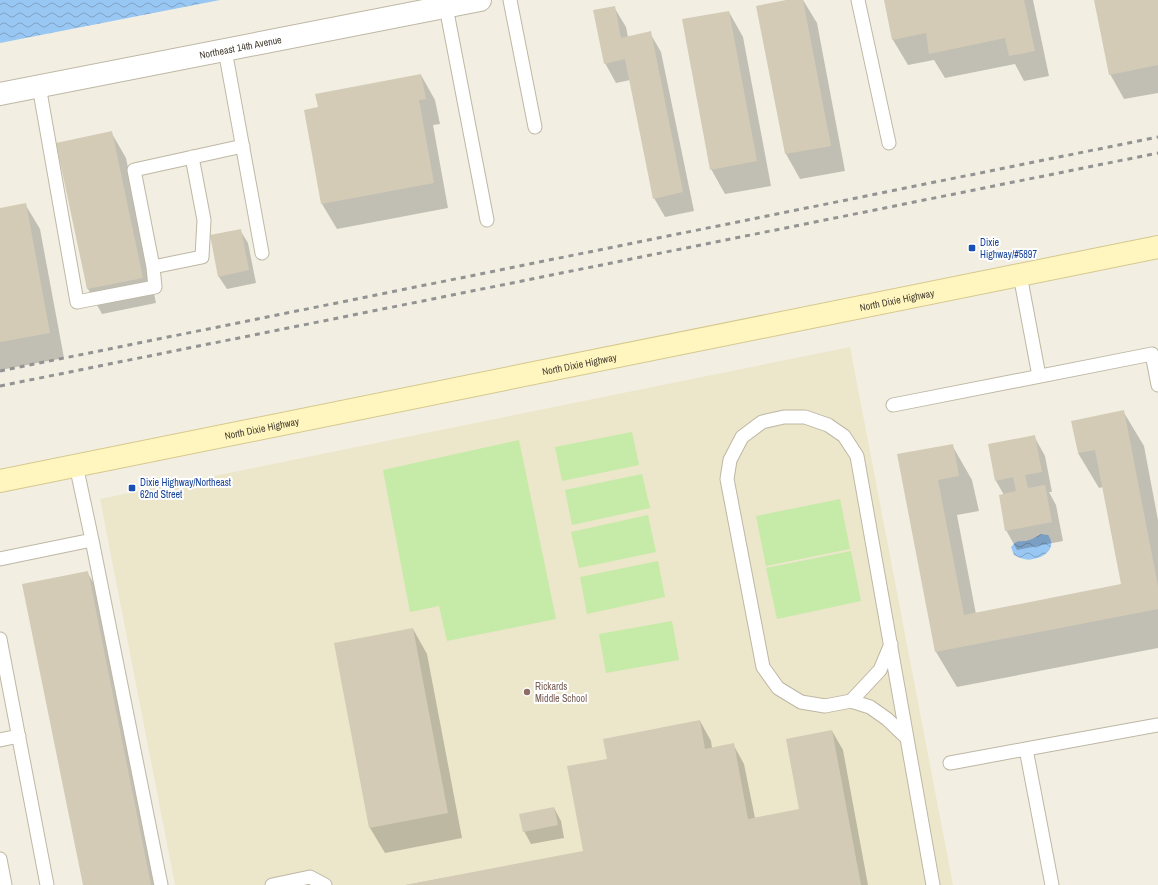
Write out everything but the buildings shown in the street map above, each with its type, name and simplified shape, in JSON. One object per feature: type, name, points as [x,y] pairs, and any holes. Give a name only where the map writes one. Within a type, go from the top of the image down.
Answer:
[{"type":"main road","name":"North Dixie Highway","points":[[0,481],[1158,247]]},
{"type":"street","name":"Northeast 14th Avenue","points":[[0,94],[480,0]]},
{"type":"lane","points":[[510,0],[535,127]]},
{"type":"lane","points":[[858,0],[889,143]]},
{"type":"lane","points":[[446,7],[487,220]]},
{"type":"lane","points":[[225,50],[262,253]]},
{"type":"lane","points":[[39,86],[77,302],[155,287],[153,267],[134,170],[243,146]]},
{"type":"lane","points":[[153,267],[202,258],[204,220],[192,157]]},
{"type":"lane","points":[[1020,275],[1039,376]]},
{"type":"lane","points":[[893,405],[1152,354],[1158,385]]},
{"type":"lane","points":[[907,738],[887,719],[870,707],[851,701],[825,706],[801,702],[778,688],[763,667],[728,479],[730,460],[742,437],[762,422],[784,417],[805,417],[828,425],[844,436],[857,456],[891,644],[933,885]]},
{"type":"lane","points":[[76,465],[161,885]]},
{"type":"lane","points":[[0,559],[92,540]]},
{"type":"lane","points":[[0,640],[47,885]]},
{"type":"lane","points":[[851,701],[880,670],[891,644]]},
{"type":"lane","points":[[950,763],[1158,725]]},
{"type":"lane","points":[[0,740],[18,736]]},
{"type":"lane","points":[[1026,749],[1052,885]]},
{"type":"lane","points":[[0,859],[5,885]]},
{"type":"lane","points":[[275,885],[310,877],[325,885]]},
{"type":"shaded area","name":"Rickards Middle School","points":[[850,347],[953,885],[175,885],[100,499]]},
{"type":"green space","points":[[632,432],[639,465],[562,481],[555,447]]},
{"type":"green space","points":[[519,440],[556,619],[447,641],[439,606],[410,612],[383,470]]},
{"type":"green space","points":[[642,474],[650,508],[572,525],[565,490]]},
{"type":"green space","points":[[840,499],[850,549],[766,566],[756,516]]},
{"type":"green space","points":[[648,515],[656,552],[579,568],[571,532]]},
{"type":"green space","points":[[851,551],[861,601],[777,619],[766,568]]},
{"type":"green space","points":[[658,561],[665,597],[587,614],[580,577]]},
{"type":"green space","points":[[672,621],[679,660],[606,673],[599,634]]},
{"type":"water","points":[[0,0],[220,0],[0,43]]},
{"type":"water","points":[[1041,534],[1048,535],[1050,539],[1051,547],[1046,554],[1030,560],[1014,555],[1011,547],[1016,543],[1019,541],[1030,540]]},
{"type":"railway","points":[[0,371],[1158,137]]},
{"type":"railway","points":[[0,386],[1158,153]]},
{"type":"place","name":"Dixie Highway/#5897","points":[[972,248]]},
{"type":"place","name":"Dixie Highway/Northeast 62nd Street","points":[[132,488]]},
{"type":"place","name":"Rickards Middle School","points":[[527,692]]}]
